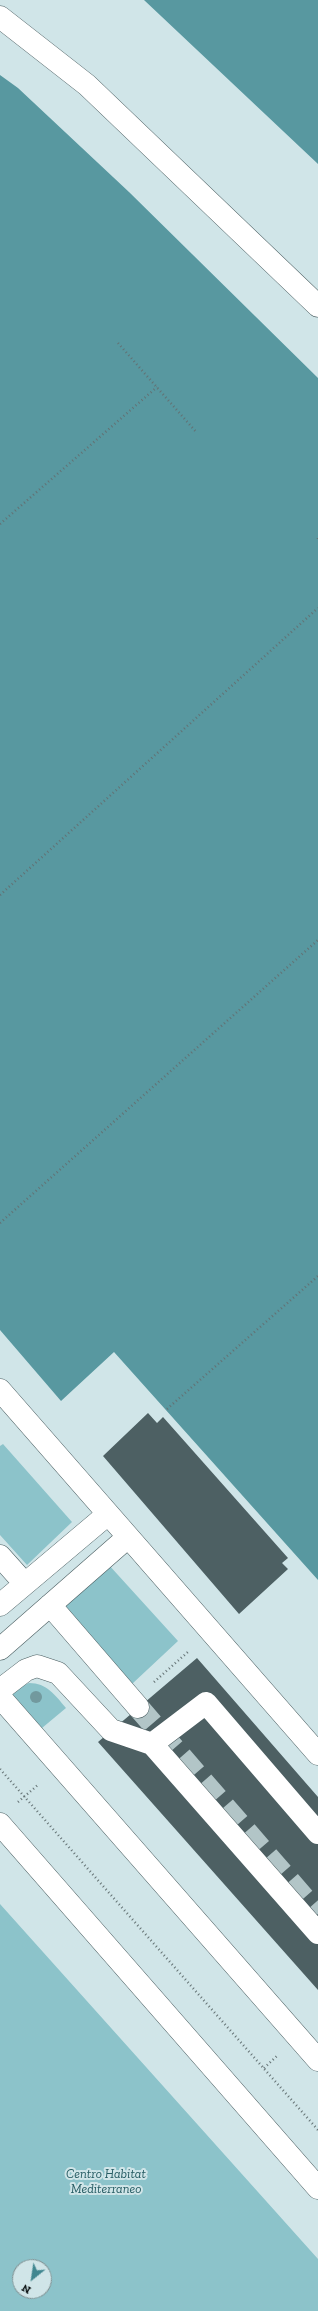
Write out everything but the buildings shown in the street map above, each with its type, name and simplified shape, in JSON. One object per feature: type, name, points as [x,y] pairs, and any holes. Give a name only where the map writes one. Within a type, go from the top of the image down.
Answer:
[{"type":"lane","points":[[0,17],[87,85],[318,306]]},
{"type":"lane","points":[[0,1390],[318,1754]]},
{"type":"lane","points":[[0,1605],[108,1514]]},
{"type":"lane","points":[[0,1649],[128,1537]]},
{"type":"lane","points":[[0,1556],[25,1584]]},
{"type":"lane","points":[[50,1605],[135,1704]]},
{"type":"lane","points":[[0,1690],[26,1670],[37,1666],[44,1668],[58,1673],[111,1730],[152,1744],[318,1933]]},
{"type":"lane","points":[[0,1697],[318,2060]]},
{"type":"lane","points":[[152,1744],[206,1703],[318,1833]]},
{"type":"lane","points":[[0,1824],[318,2188]]},
{"type":"path","points":[[118,344],[197,434]]},
{"type":"path","points":[[0,524],[157,387]]},
{"type":"path","points":[[0,896],[318,608]]},
{"type":"path","points":[[0,1223],[318,940]]},
{"type":"path","points":[[167,1409],[318,1276]]},
{"type":"path","points":[[135,1704],[193,1647]]},
{"type":"path","points":[[0,1769],[318,2130]]},
{"type":"green space","points":[[3,1444],[72,1522],[27,1565],[0,1535],[0,1446]]},
{"type":"green space","points":[[108,1564],[178,1641],[132,1684],[60,1604]]},
{"type":"green space","points":[[29,1683],[46,1687],[66,1708],[42,1728],[10,1692]]},
{"type":"green space","name":"Centro Habitat Mediterraneo","points":[[0,1904],[318,2259],[318,2311],[0,2311]]},
{"type":"shaded area","points":[[144,0],[318,0],[318,164]]},
{"type":"shaded area","points":[[0,75],[18,88],[129,192],[318,378],[318,1580],[114,1352],[61,1401],[0,1330]]},
{"type":"tunnel","points":[[138,1707],[318,1914]]}]
